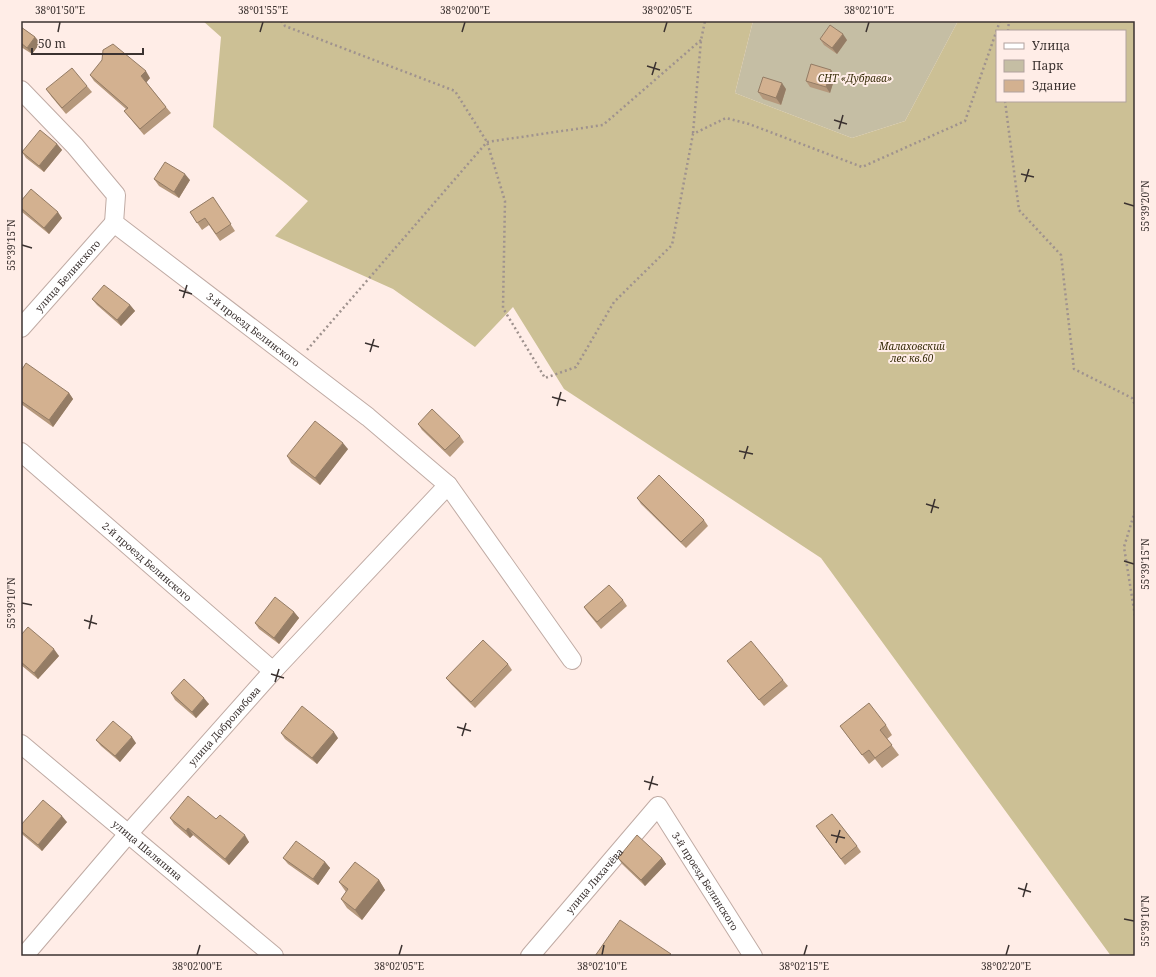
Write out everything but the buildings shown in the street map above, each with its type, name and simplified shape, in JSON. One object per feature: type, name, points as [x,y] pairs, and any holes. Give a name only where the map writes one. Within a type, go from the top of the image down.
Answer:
[{"type":"street","points":[[21,90],[75,146],[116,195],[114,223]]},
{"type":"street","name":"улица Белинского","points":[[21,328],[114,223]]},
{"type":"street","name":"3-й проезд Белинского","points":[[114,223],[368,417],[448,485],[572,660]]},
{"type":"street","name":"2-й проезд Белинского","points":[[21,452],[273,671]]},
{"type":"street","name":"улица Добролюбова","points":[[24,956],[128,834],[273,671],[448,485]]},
{"type":"street","name":"улица Шаляпина","points":[[21,744],[274,956]]},
{"type":"street","name":"3-й проезд Белинского","points":[[658,806],[753,956]]},
{"type":"street","name":"улица Лихачёва","points":[[530,956],[658,806]]},
{"type":"path","points":[[281,21],[285,26],[455,91],[487,142],[505,201],[503,308],[545,378],[576,367],[614,302],[672,245],[693,134],[701,40],[705,21]]},
{"type":"path","points":[[693,134],[726,118],[749,124],[862,167],[965,121],[996,32]]},
{"type":"path","points":[[296,362],[487,142],[603,125],[701,40]]},
{"type":"path","points":[[1005,102],[1019,210],[1061,255],[1074,369],[1132,398],[1135,405]]},
{"type":"path","points":[[1135,511],[1124,547],[1135,616]]},
{"type":"green space","name":"Малаховский лес кв.60","points":[[203,21],[753,21],[735,93],[852,138],[905,121],[958,21],[1135,21],[1135,956],[1111,956],[821,558],[564,389],[513,307],[475,347],[393,289],[275,236],[308,201],[213,127],[221,37]]},
{"type":"green space","name":"СНТ «Дубрава»","points":[[753,21],[958,21],[905,121],[852,138],[735,93]]}]
